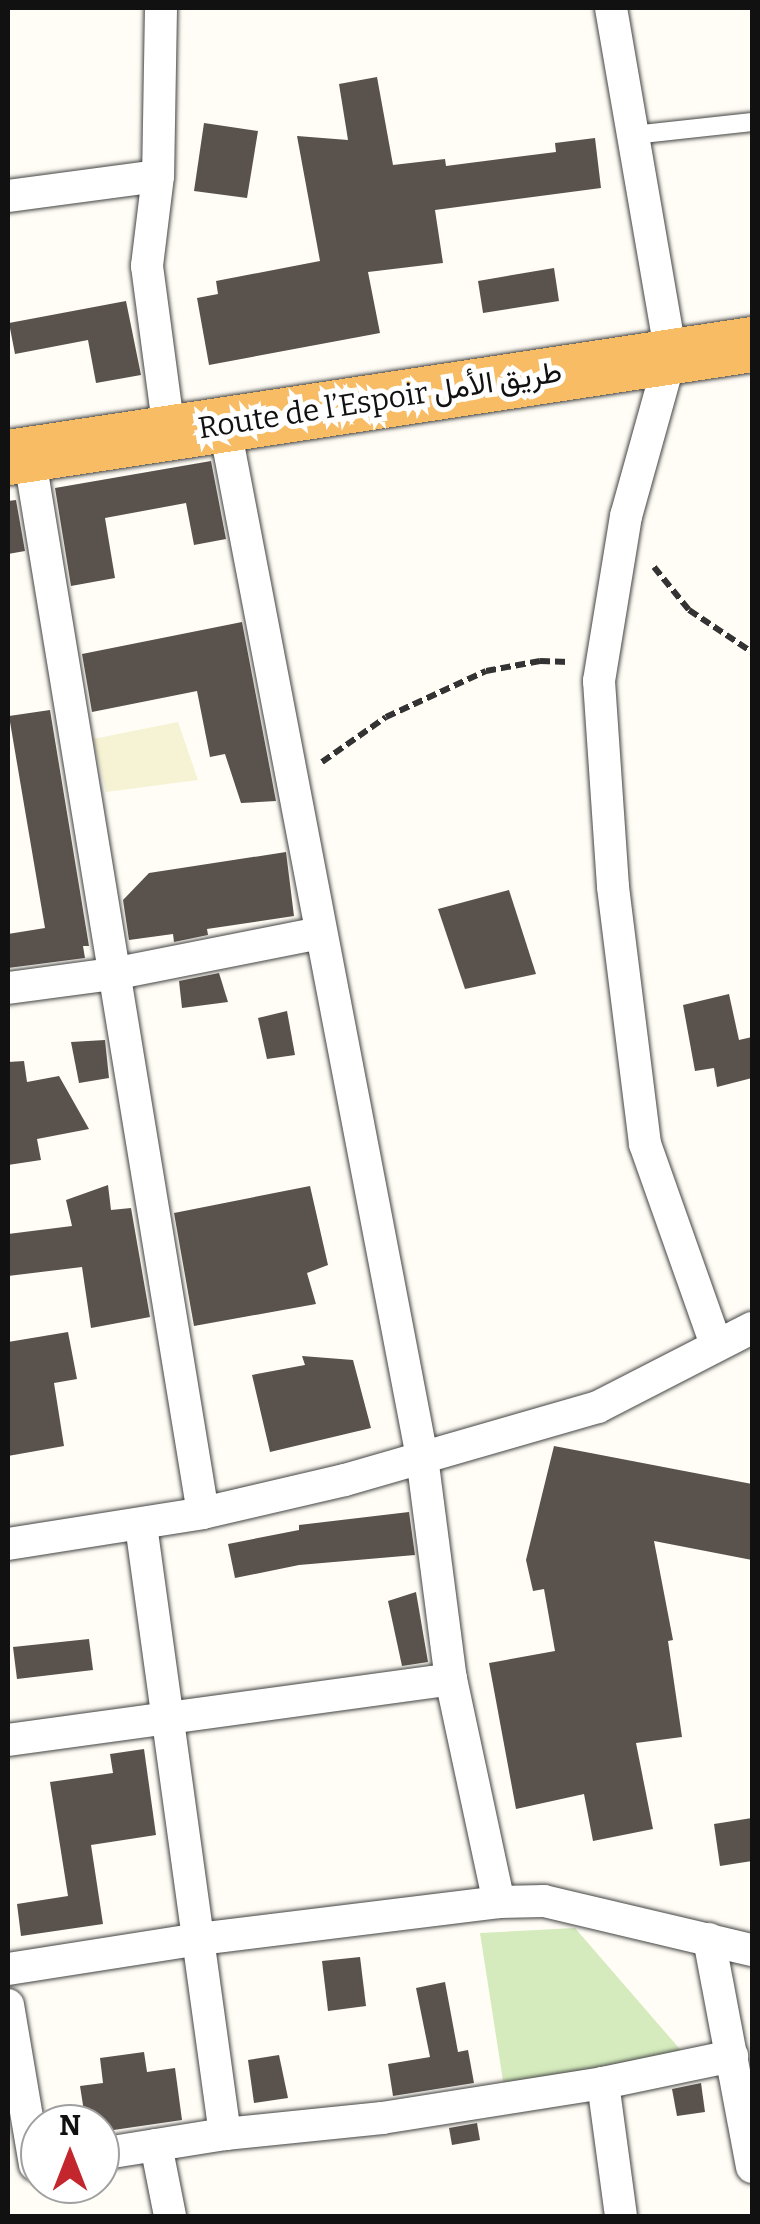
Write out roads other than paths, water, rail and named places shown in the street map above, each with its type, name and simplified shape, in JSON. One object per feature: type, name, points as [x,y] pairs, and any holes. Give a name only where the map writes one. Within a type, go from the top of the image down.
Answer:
[{"type":"highway","name":"Route de l’Espoir طريق الأمل","points":[[18,456],[752,344]]},
{"type":"street","points":[[162,8],[158,176],[147,266],[169,432]]},
{"type":"street","points":[[611,8],[671,355],[625,525],[602,664],[614,887],[646,1144],[716,1345]]},
{"type":"street","points":[[8,196],[158,176]]},
{"type":"street","points":[[224,423],[422,1457],[451,1679],[500,1902]]},
{"type":"street","points":[[18,456],[113,974],[203,1514]]},
{"type":"street","points":[[8,988],[113,974],[320,933]]},
{"type":"street","points":[[8,1544],[203,1514],[598,1407],[752,1328]]},
{"type":"street","points":[[141,1526],[225,2134]]},
{"type":"street","points":[[8,1740],[451,1679]]},
{"type":"street","points":[[8,1968],[500,1902],[544,1901],[752,1950]]},
{"type":"street","points":[[709,1940],[752,2167]]},
{"type":"street","points":[[8,2005],[20,2107]]},
{"type":"street","points":[[120,2151],[225,2134],[382,2118],[603,2083],[732,2056]]},
{"type":"street","points":[[603,2083],[621,2216]]},
{"type":"street","points":[[156,2145],[170,2216]]},
{"type":"lane","points":[[633,135],[752,122]]}]
